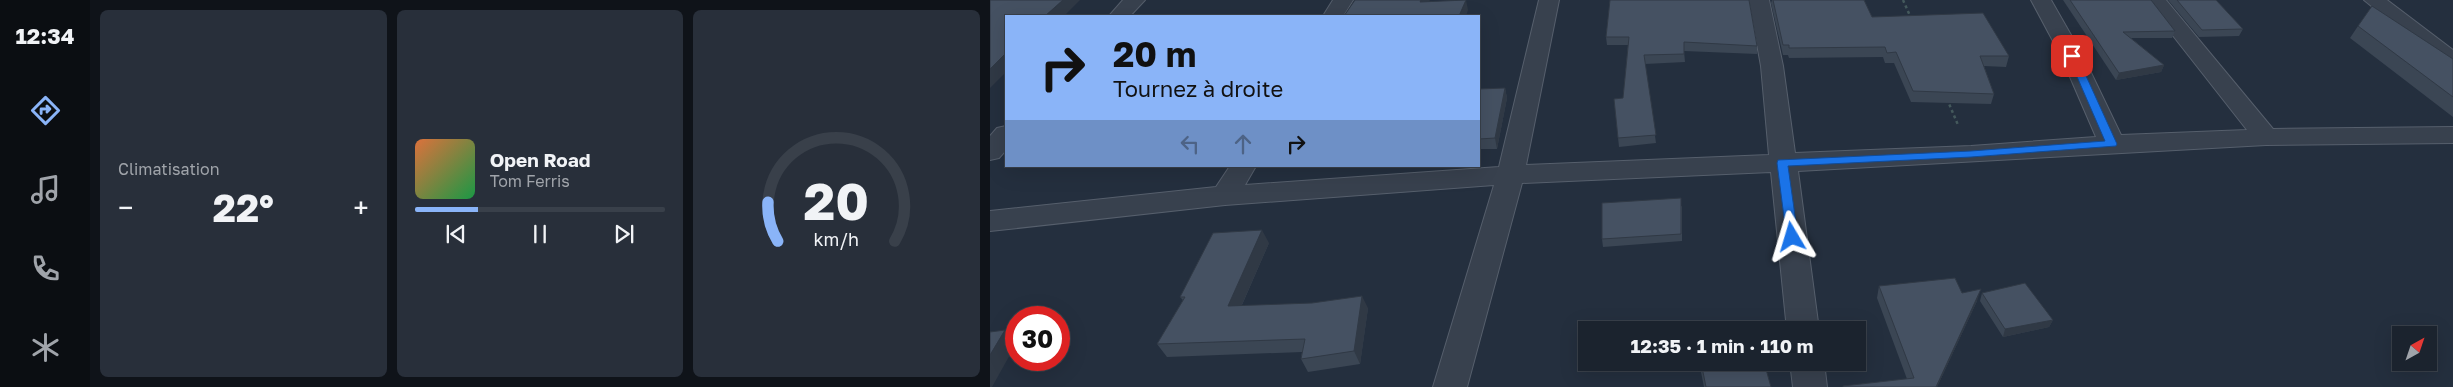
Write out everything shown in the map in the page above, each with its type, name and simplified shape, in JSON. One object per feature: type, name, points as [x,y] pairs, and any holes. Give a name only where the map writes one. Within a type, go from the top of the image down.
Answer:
[{"type":"street","points":[[1120,15],[1135,0]]},
{"type":"street","points":[[1334,15],[1343,0]]},
{"type":"street","points":[[1450,387],[1511,175],[1549,0]]},
{"type":"street","points":[[1759,0],[1772,66],[1802,321]]},
{"type":"street","points":[[2041,0],[2072,56],[2112,144]]},
{"type":"street","points":[[2155,0],[2266,137]]},
{"type":"street","points":[[2374,0],[2453,61]]},
{"type":"street","points":[[990,152],[1005,135]]},
{"type":"street","points":[[990,221],[1225,196],[1511,175],[1971,154],[2112,144],[2266,137],[2453,136]]},
{"type":"street","points":[[1225,196],[1242,167]]},
{"type":"street","points":[[1808,371],[1810,387]]},
{"type":"path","points":[[1903,0],[1915,27]]},
{"type":"path","points":[[1943,91],[1971,154]]},
{"type":"building","points":[[990,0],[1063,0],[1046,15],[1005,15],[1005,54],[990,69]]},
{"type":"building","points":[[1355,0],[1421,0],[1420,2],[1466,0],[1459,15],[1345,15]]},
{"type":"building","points":[[1610,0],[1749,0],[1757,46],[1684,42],[1684,54],[1644,55],[1656,135],[1618,138],[1614,99],[1623,98],[1629,37],[1606,37]]},
{"type":"building","points":[[1773,0],[1864,0],[1872,17],[1983,13],[2009,56],[1980,56],[1994,94],[1913,91],[1896,52],[1887,53],[1885,47],[1789,48],[1789,45],[1783,45]]},
{"type":"building","points":[[2070,0],[2151,0],[2175,31],[2123,32],[2164,65],[2119,73]]},
{"type":"building","points":[[2177,0],[2216,0],[2243,29],[2202,30]]},
{"type":"building","points":[[2372,6],[2453,59],[2453,97],[2358,26]]},
{"type":"building","points":[[1505,88],[1495,138],[1480,139],[1480,89]]},
{"type":"building","points":[[1681,198],[1681,234],[1602,239],[1602,203]]},
{"type":"building","points":[[1262,230],[1228,306],[1312,303],[1362,296],[1354,351],[1301,359],[1305,339],[1157,344],[1185,297],[1180,297],[1213,233]]},
{"type":"building","points":[[1955,278],[1962,293],[1981,289],[1936,387],[1843,387],[1914,378],[1879,286]]},
{"type":"building","points":[[2025,283],[2053,320],[2005,329],[1982,293]]},
{"type":"building","points":[[1005,330],[990,355],[990,332]]},
{"type":"building","points":[[1703,371],[1767,371],[1771,387],[1706,387]]},
{"type":"route","points":[[1792,237],[1782,163],[1971,154],[2112,144],[2072,56]]}]
